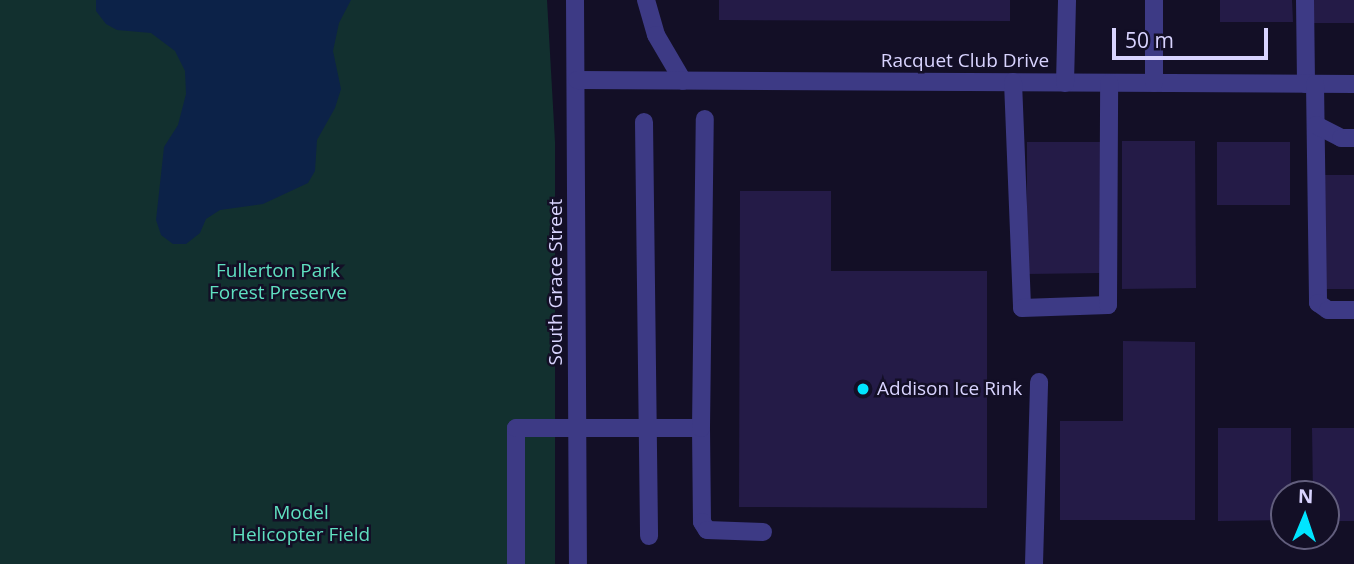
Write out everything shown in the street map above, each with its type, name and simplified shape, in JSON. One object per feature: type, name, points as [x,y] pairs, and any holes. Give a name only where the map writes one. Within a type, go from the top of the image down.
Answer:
[{"type":"street","name":"South Grace Street","points":[[575,0],[578,564]]},
{"type":"street","points":[[646,0],[656,34],[683,81]]},
{"type":"street","points":[[1065,83],[1067,0]]},
{"type":"street","points":[[1154,0],[1154,83]]},
{"type":"street","points":[[1305,0],[1316,125],[1318,303],[1328,310],[1354,310]]},
{"type":"street","name":"Racquet Club Drive","points":[[577,80],[1354,84]]},
{"type":"street","points":[[1013,82],[1022,307],[1108,305],[1109,83]]},
{"type":"street","points":[[705,119],[702,522],[707,530],[719,533],[763,532]]},
{"type":"street","points":[[644,122],[649,536]]},
{"type":"street","points":[[1316,125],[1341,138],[1354,138]]},
{"type":"street","points":[[1034,564],[1039,382]]},
{"type":"street","points":[[516,564],[516,428],[701,428]]},
{"type":"green space","name":"Fullerton Park Forest Preserve","points":[[0,0],[547,0],[555,142],[555,564],[0,564]]},
{"type":"water","points":[[96,0],[351,0],[339,23],[333,51],[341,89],[335,108],[317,140],[315,171],[308,183],[263,204],[220,210],[206,219],[200,233],[186,244],[173,244],[161,235],[156,220],[164,147],[178,125],[186,94],[185,71],[175,51],[151,33],[117,30],[106,24],[96,11]]},
{"type":"building","points":[[719,0],[1010,0],[1010,21],[719,20]]},
{"type":"building","points":[[1220,0],[1292,0],[1293,22],[1220,22]]},
{"type":"building","points":[[1314,0],[1354,0],[1354,23],[1314,23]]},
{"type":"building","points":[[1122,141],[1195,141],[1196,288],[1122,289]]},
{"type":"building","points":[[1027,142],[1100,142],[1100,273],[1027,274]]},
{"type":"building","points":[[1217,142],[1290,142],[1290,205],[1217,205]]},
{"type":"building","points":[[1320,175],[1354,175],[1354,289],[1320,289]]},
{"type":"building","name":"Addison Ice Rink","points":[[740,191],[831,191],[831,271],[987,271],[987,508],[739,507]]},
{"type":"building","points":[[1123,341],[1195,342],[1195,520],[1060,520],[1060,421],[1123,421]]},
{"type":"building","points":[[1218,428],[1291,428],[1291,480],[1270,480],[1270,520],[1218,521]]},
{"type":"building","points":[[1312,428],[1354,428],[1354,521],[1340,521],[1340,480],[1313,480]]},
{"type":"place","name":"Addison Ice Rink","points":[[863,389]]},
{"type":"park label","name":"Model Helicopter Field","points":[[301,524]]}]
